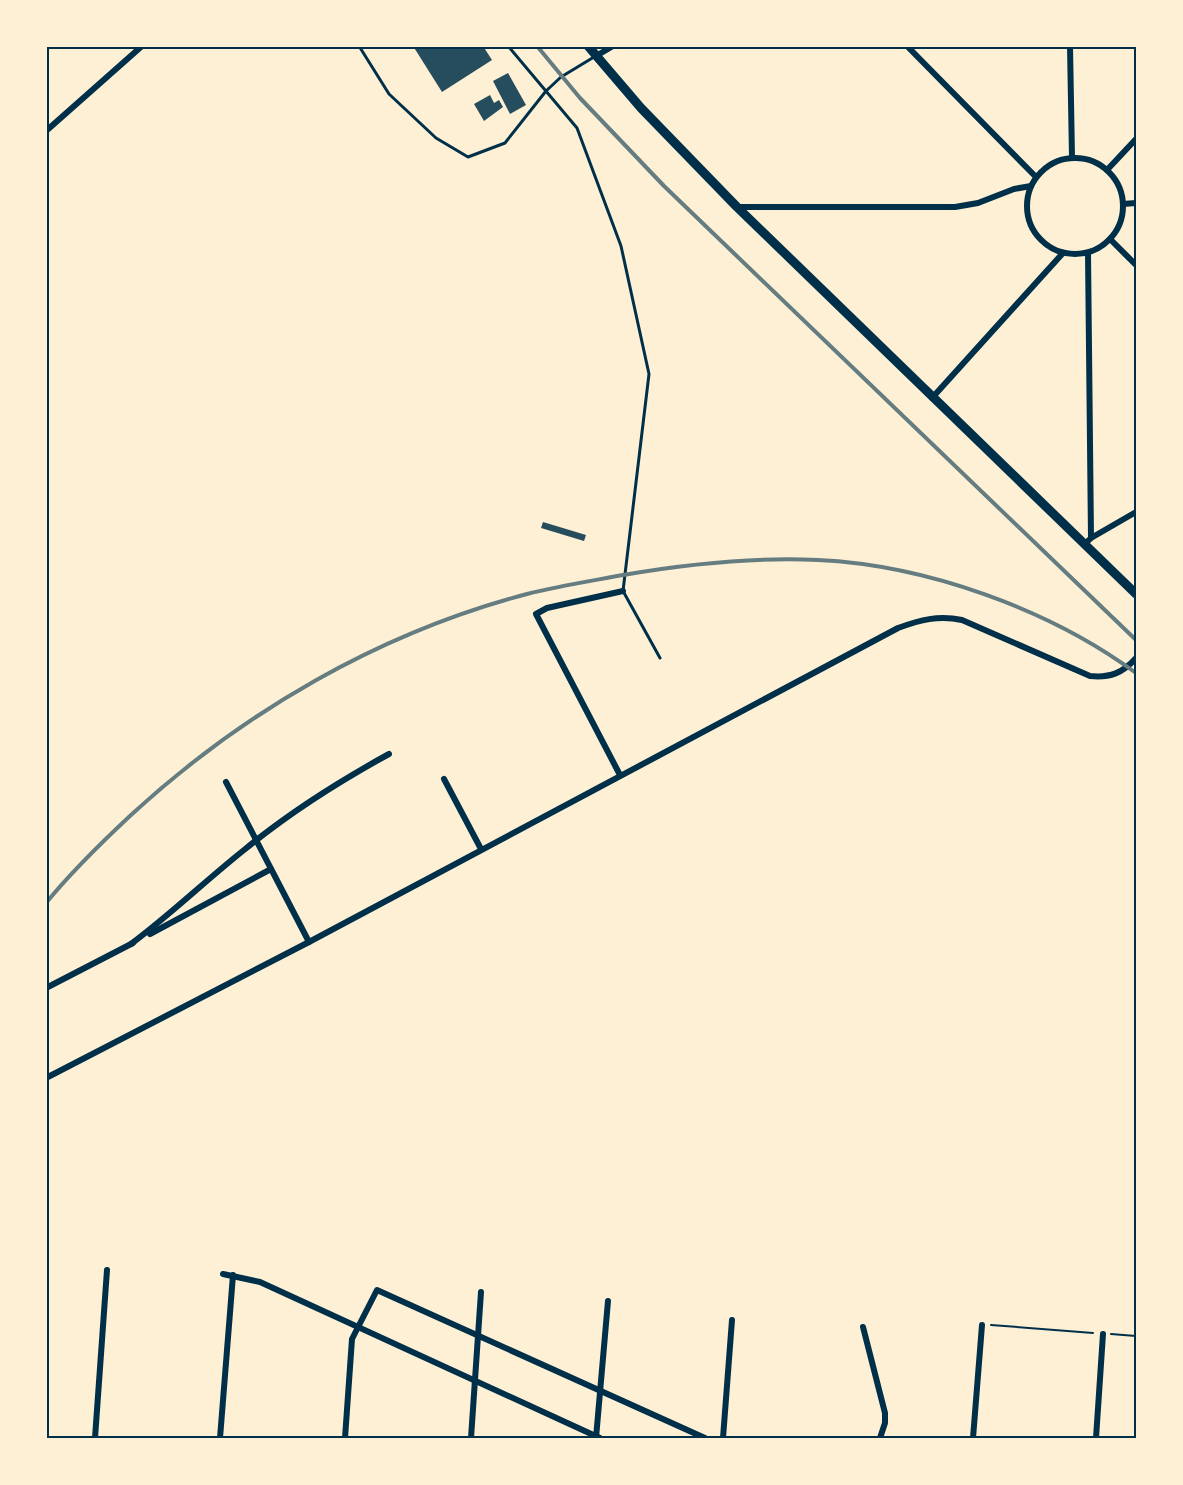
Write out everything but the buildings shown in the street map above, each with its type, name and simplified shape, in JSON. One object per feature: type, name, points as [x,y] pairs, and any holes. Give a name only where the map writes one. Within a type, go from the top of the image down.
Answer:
[{"type":"main road","points":[[588,46],[641,108],[737,207],[932,398],[1088,541],[1137,594]]},
{"type":"street","points":[[46,131],[142,46]]},
{"type":"street","points":[[596,56],[613,46]]},
{"type":"street","points":[[907,46],[1036,177]]},
{"type":"street","points":[[1070,46],[1072,158]]},
{"type":"street","points":[[1107,170],[1137,140]]},
{"type":"street","points":[[1072,158],[1091,160],[1107,170],[1119,185],[1124,204],[1120,223],[1110,239],[1104,245],[1088,253],[1063,253],[1042,240],[1029,219],[1027,202],[1036,177],[1052,163],[1072,158]]},
{"type":"street","points":[[737,207],[955,207],[978,203],[1014,189],[1031,186]]},
{"type":"street","points":[[1124,204],[1137,203]]},
{"type":"street","points":[[1110,239],[1137,265]]},
{"type":"street","points":[[932,398],[1063,253]]},
{"type":"street","points":[[1088,253],[1088,541]]},
{"type":"street","points":[[1088,541],[1137,512]]},
{"type":"street","points":[[620,775],[537,614],[547,608],[623,591]]},
{"type":"street","points":[[46,1078],[309,942],[898,628],[917,621],[940,617],[962,620],[1090,676],[1118,674],[1137,658]]},
{"type":"street","points":[[130,944],[256,841],[336,783],[389,754]]},
{"type":"street","points":[[444,779],[481,849]]},
{"type":"street","points":[[226,782],[309,942]]},
{"type":"street","points":[[46,988],[271,869]]},
{"type":"street","points":[[95,1438],[107,1270]]},
{"type":"street","points":[[223,1274],[261,1282],[598,1438],[608,1301]]},
{"type":"street","points":[[220,1438],[233,1275]]},
{"type":"street","points":[[345,1438],[352,1339],[377,1290],[705,1438]]},
{"type":"street","points":[[471,1438],[481,1292]]},
{"type":"street","points":[[723,1438],[732,1320]]},
{"type":"street","points":[[973,1438],[982,1324]]},
{"type":"street","points":[[863,1327],[885,1413],[885,1423],[880,1438]]},
{"type":"street","points":[[1096,1438],[1103,1334]]},
{"type":"lane","points":[[359,46],[389,94],[436,138],[468,157],[505,144],[546,91],[561,77],[596,56]]},
{"type":"lane","points":[[508,46],[578,128],[621,246],[649,367],[623,591],[660,658]]},
{"type":"path","points":[[982,1324],[1137,1336]]},
{"type":"railway","points":[[537,46],[580,98],[664,186],[1136,640]]},
{"type":"railway","points":[[46,903],[131,815],[219,742],[266,710],[316,680],[418,630],[472,610],[551,588],[647,571],[720,562],[794,559],[859,564],[943,581],[1026,610],[1102,650],[1136,673]]}]
